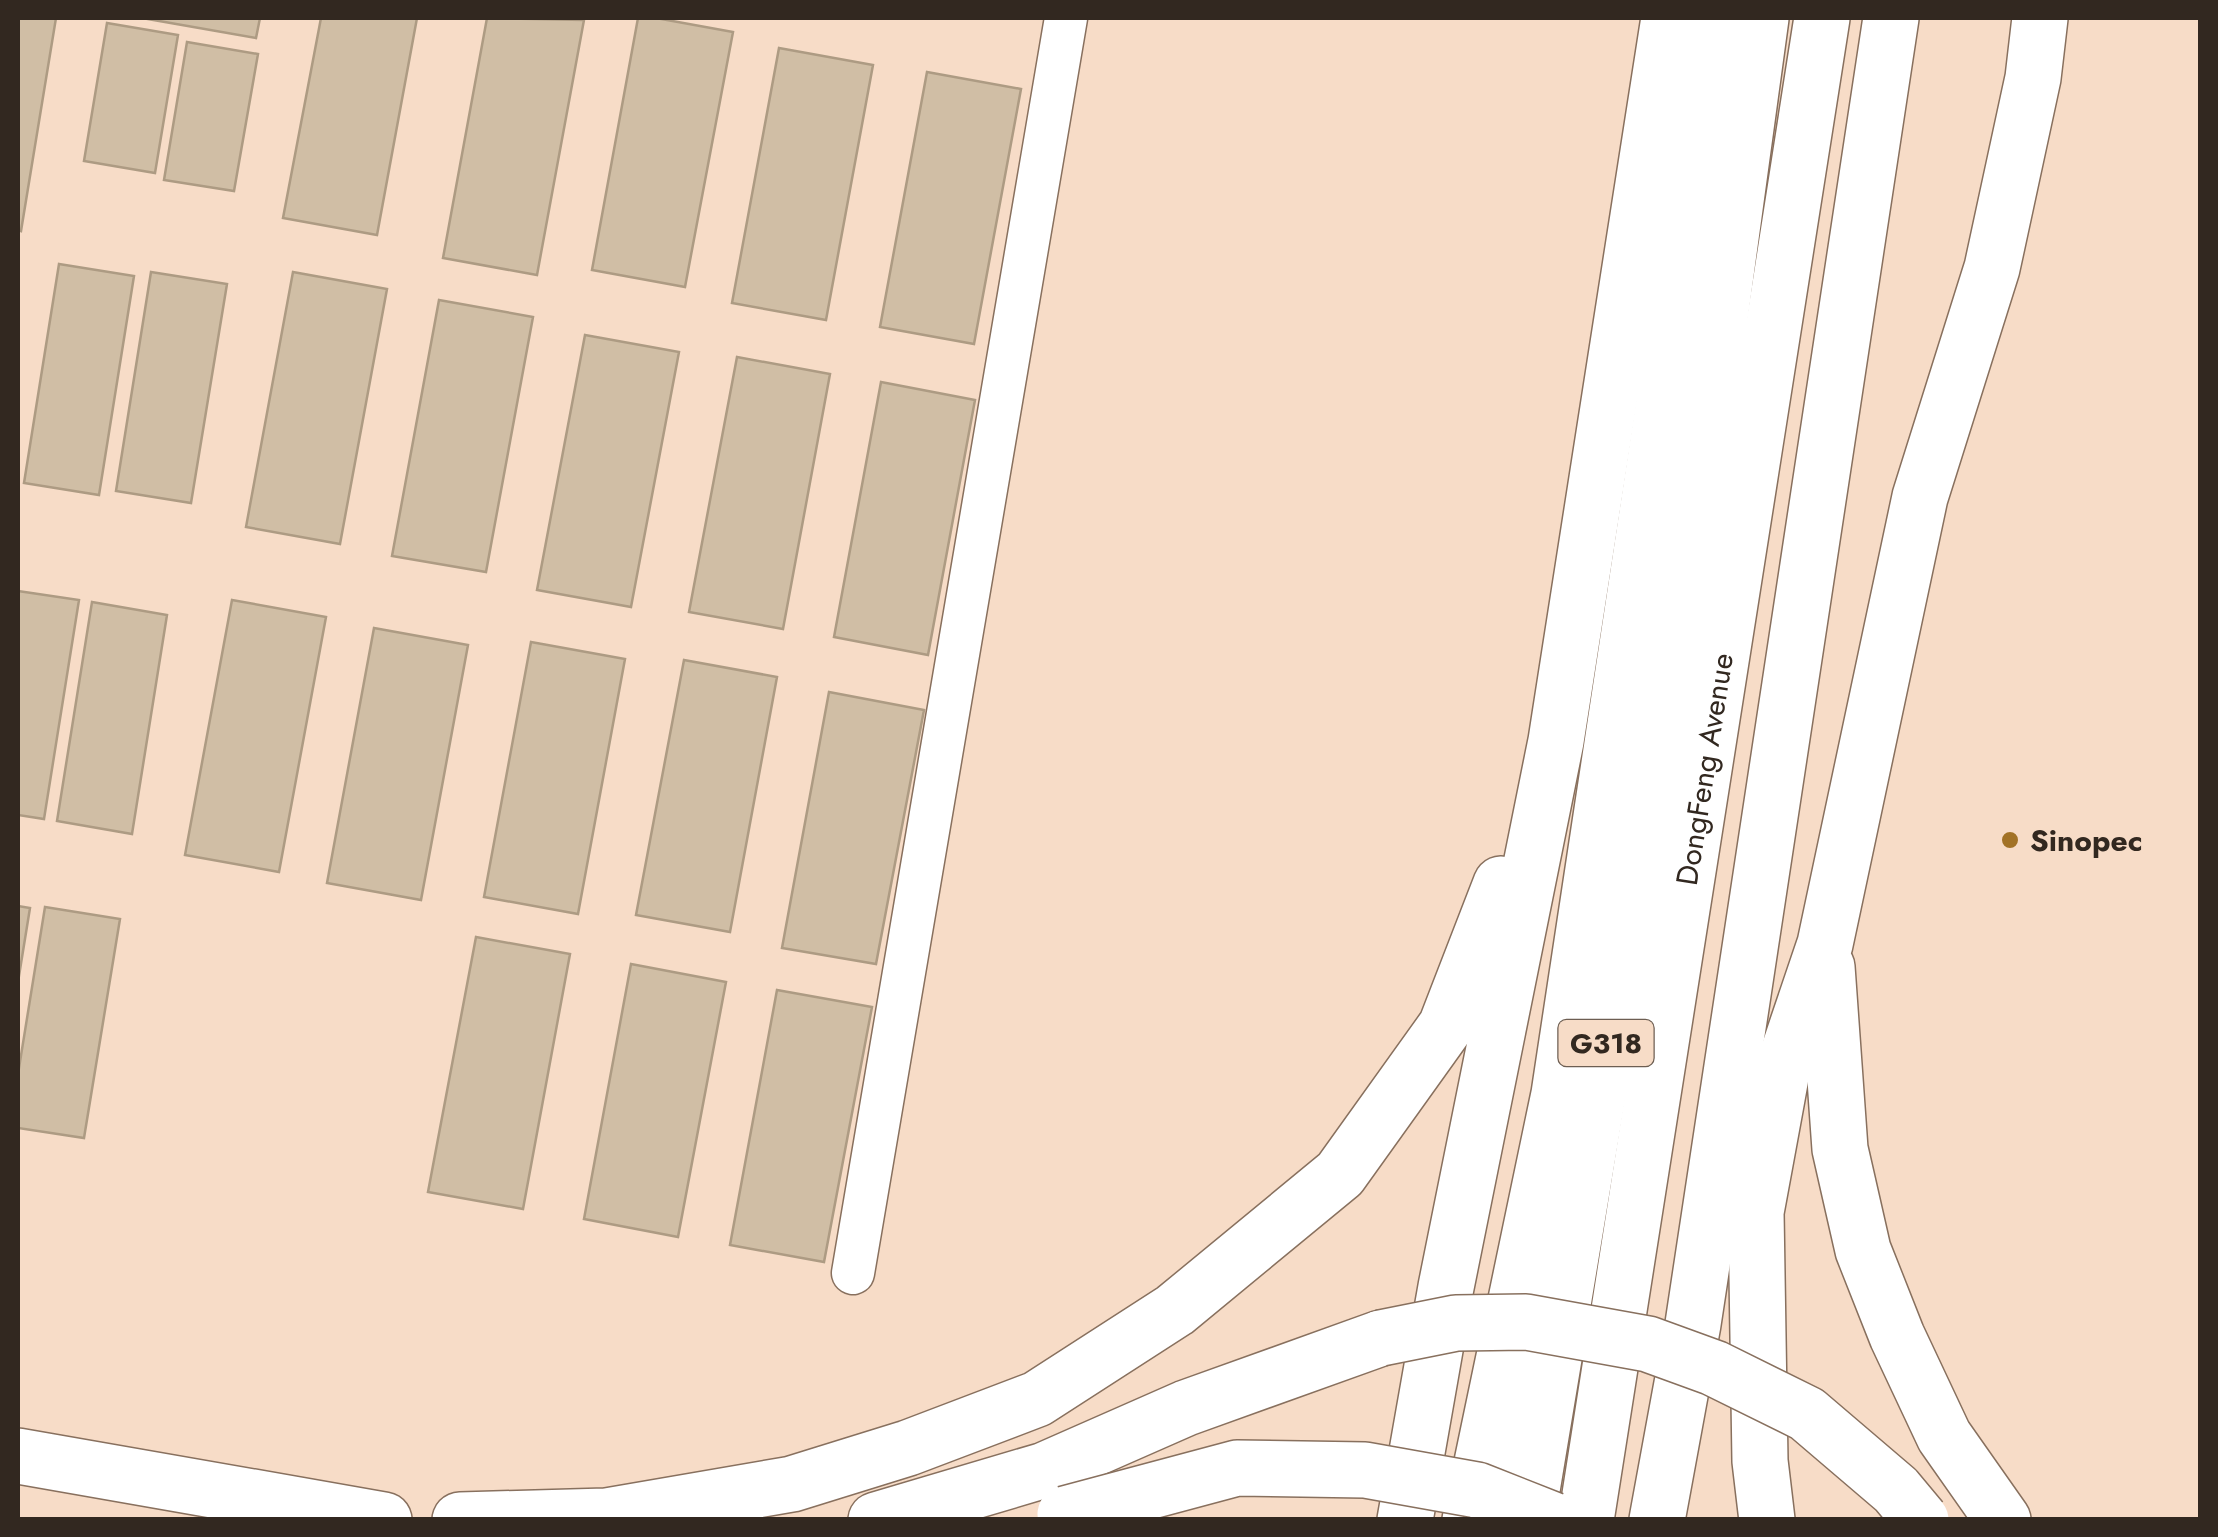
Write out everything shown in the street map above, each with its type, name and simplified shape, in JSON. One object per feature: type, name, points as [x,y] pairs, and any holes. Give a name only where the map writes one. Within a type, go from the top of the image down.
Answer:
[{"type":"main road","points":[[1405,1520],[1446,1287],[1556,741],[1669,18]]},
{"type":"main road","points":[[1470,1520],[1560,1094],[1722,18]]},
{"type":"main road","name":"DongFeng Avenue","points":[[1527,1520],[1686,567],[1760,18]]},
{"type":"main road","name":"DongFeng Avenue","points":[[1586,1520],[1822,18]]},
{"type":"main road","points":[[1657,1520],[1693,1324],[1891,18]]},
{"type":"main road","points":[[1767,1520],[1760,1461],[1756,1212],[1782,1071],[1825,944],[1920,497],[1992,268],[2033,78],[2040,18]]},
{"type":"main road","points":[[460,1520],[606,1516],[792,1484],[908,1448],[1037,1399],[1175,1310],[1340,1174],[1446,1026],[1556,741]]},
{"type":"main road","points":[[1825,944],[1840,1150],[1863,1250],[1897,1336],[1944,1436],[2003,1520]]},
{"type":"main road","points":[[876,1520],[1044,1470],[1186,1408],[1381,1338],[1456,1324],[1526,1322],[1648,1344],[1714,1368],[1807,1414],[1896,1490],[1921,1520]]},
{"type":"main road","points":[[18,1456],[384,1520]]},
{"type":"main road","points":[[1049,1520],[1237,1468],[1365,1470],[1478,1490],[1553,1520]]},
{"type":"lane","points":[[853,1274],[1066,18]]},
{"type":"building","points":[[18,18],[56,18],[21,231],[18,230]]},
{"type":"building","points":[[142,18],[260,18],[256,38]]},
{"type":"building","points":[[321,18],[417,18],[377,235],[283,218]]},
{"type":"building","points":[[487,18],[584,20],[537,275],[443,258]]},
{"type":"building","points":[[638,18],[733,32],[685,287],[592,270]]},
{"type":"building","points":[[107,23],[178,35],[155,173],[84,161]]},
{"type":"building","points":[[187,42],[258,54],[234,191],[164,180]]},
{"type":"building","points":[[779,48],[873,65],[826,320],[732,303]]},
{"type":"building","points":[[927,72],[1021,89],[974,344],[880,327]]},
{"type":"building","points":[[59,264],[134,276],[99,495],[24,483]]},
{"type":"building","points":[[151,272],[227,284],[191,503],[116,491]]},
{"type":"building","points":[[293,272],[387,289],[340,544],[246,527]]},
{"type":"building","points":[[439,300],[533,317],[486,572],[392,556]]},
{"type":"building","points":[[585,335],[679,352],[631,607],[537,590]]},
{"type":"building","points":[[737,357],[830,374],[783,629],[689,612]]},
{"type":"building","points":[[881,382],[975,400],[928,655],[834,637]]},
{"type":"building","points":[[18,591],[79,600],[44,819],[18,815]]},
{"type":"building","points":[[232,600],[326,617],[279,872],[185,855]]},
{"type":"building","points":[[92,602],[167,615],[132,834],[57,821]]},
{"type":"building","points":[[374,628],[468,645],[421,900],[327,883]]},
{"type":"building","points":[[531,642],[625,659],[578,914],[484,897]]},
{"type":"building","points":[[684,660],[777,677],[730,932],[636,915]]},
{"type":"building","points":[[829,692],[924,710],[876,964],[782,948]]},
{"type":"building","points":[[18,906],[30,908],[18,982]]},
{"type":"building","points":[[45,907],[120,919],[84,1138],[18,1128],[18,1074]]},
{"type":"building","points":[[476,937],[570,954],[523,1209],[428,1192]]},
{"type":"building","points":[[631,964],[726,982],[678,1237],[584,1219]]},
{"type":"building","points":[[777,990],[872,1007],[824,1262],[730,1245]]},
{"type":"place","name":"Sinopec","points":[[2010,840]]}]
